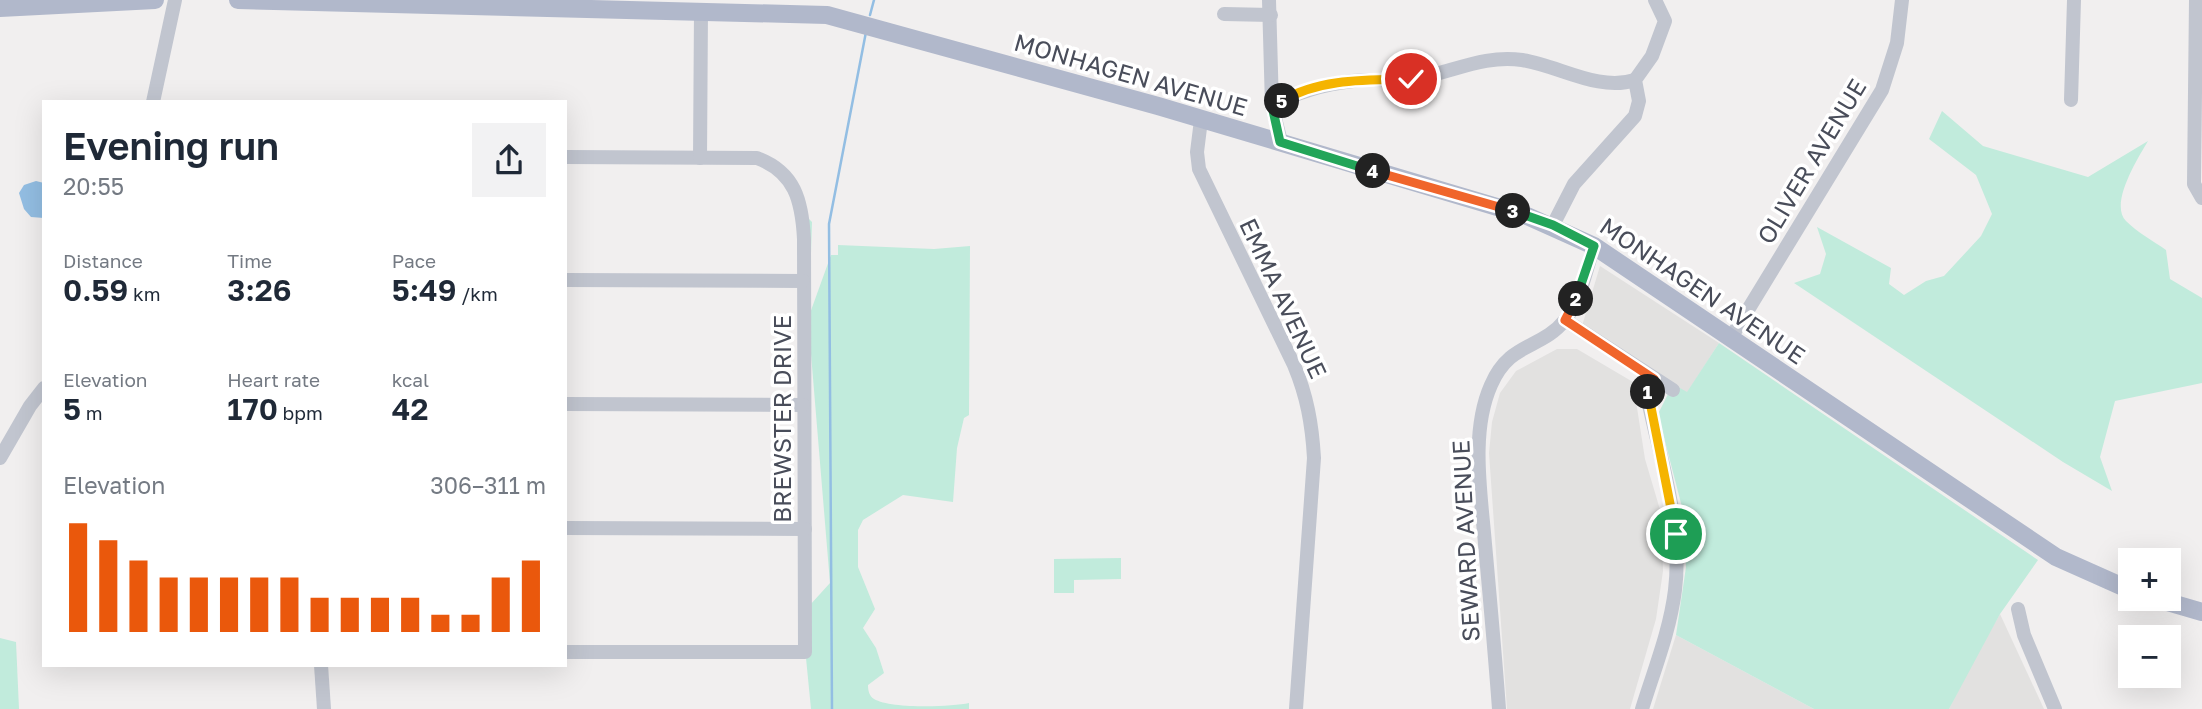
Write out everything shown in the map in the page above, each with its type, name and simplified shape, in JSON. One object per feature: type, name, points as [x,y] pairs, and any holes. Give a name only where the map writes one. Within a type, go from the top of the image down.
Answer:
[{"type":"main road","points":[[0,9],[155,0]]},
{"type":"main road","name":"MONHAGEN AVENUE","points":[[238,0],[789,12],[848,19],[1280,142],[1553,225],[1594,246],[1732,336],[2056,557],[2118,585]]},
{"type":"main road","points":[[2181,606],[2202,612]]},
{"type":"street","points":[[153,100],[175,0]]},
{"type":"street","points":[[1269,0],[1272,106],[1280,142]]},
{"type":"street","points":[[1272,106],[1294,94],[1354,80],[1411,79],[1502,58],[1524,60],[1584,78],[1624,84],[1635,80],[1652,56],[1665,20],[1655,0]]},
{"type":"street","name":"OLIVER AVENUE","points":[[1732,336],[1882,90],[1897,43],[1902,0]]},
{"type":"street","points":[[2071,100],[2074,0]]},
{"type":"street","points":[[2196,0],[2194,184],[2202,198]]},
{"type":"street","points":[[700,158],[701,10]]},
{"type":"street","points":[[1224,14],[1270,15]]},
{"type":"street","points":[[1553,225],[1574,184],[1635,116],[1639,101],[1635,80]]},
{"type":"street","name":"EMMA AVENUE","points":[[1201,120],[1197,152],[1199,169],[1294,365],[1305,391],[1312,422],[1314,458],[1296,709]]},
{"type":"street","name":"BREWSTER DRIVE","points":[[567,157],[757,158],[773,164],[790,180],[802,214],[805,529],[805,652],[567,652]]},
{"type":"street","name":"SEWARD AVENUE","points":[[1499,709],[1482,499],[1483,416],[1491,385],[1501,366],[1519,349],[1547,337],[1565,320],[1578,294],[1594,246]]},
{"type":"street","points":[[567,280],[803,281]]},
{"type":"street","points":[[1565,320],[1673,390]]},
{"type":"street","points":[[1642,709],[1671,615],[1676,572],[1674,514],[1647,395],[1654,379]]},
{"type":"street","points":[[0,458],[42,391]]},
{"type":"street","points":[[567,404],[803,405]]},
{"type":"street","points":[[567,528],[805,529]]},
{"type":"street","points":[[2018,609],[2024,635],[2056,709]]},
{"type":"street","points":[[321,667],[324,709]]},
{"type":"shaded area","points":[[1600,266],[1719,343],[1687,393],[1582,326]]},
{"type":"shaded area","points":[[1557,349],[1577,349],[1633,382],[1645,459],[1661,513],[1663,571],[1656,619],[1630,709],[1507,709],[1489,453],[1492,422],[1500,393],[1516,371]]},
{"type":"shaded area","points":[[2000,614],[2044,709],[1949,709],[1972,662]]},
{"type":"shaded area","points":[[1676,635],[1814,709],[1653,709]]},
{"type":"green space","points":[[1942,111],[1983,146],[2088,177],[2148,141],[2127,181],[2121,204],[2122,213],[2130,225],[2166,250],[2170,279],[2202,298],[2202,383],[2115,401],[2100,457],[2112,491],[2063,462],[1794,283],[1820,274],[1826,254],[1817,227],[1891,268],[1889,284],[1904,295],[1926,281],[1944,276],[1981,236],[1992,214],[1976,175],[1929,139]]},
{"type":"green space","points":[[808,218],[812,222],[809,316],[831,255],[838,255],[838,245],[934,249],[970,246],[969,415],[964,418],[957,448],[953,502],[903,495],[863,520],[858,530],[858,567],[875,609],[863,628],[876,648],[884,673],[868,685],[870,695],[882,702],[907,706],[969,703],[969,709],[811,709],[801,607]],"holes":[[[811,354],[830,583],[810,605]]]},
{"type":"green space","points":[[1719,343],[2038,560],[2000,614],[1949,709],[1814,709],[1676,635],[1686,567],[1683,511],[1658,414],[1673,384],[1687,392]]},
{"type":"green space","points":[[1121,558],[1121,579],[1074,580],[1074,593],[1054,593],[1054,559]]},
{"type":"green space","points":[[0,638],[16,642],[19,709],[0,709]]},
{"type":"water","points":[[36,181],[42,182],[42,218],[31,217],[24,209],[19,193],[24,185]]},
{"type":"waterway","points":[[870,15],[874,0]]},
{"type":"waterway","points":[[832,709],[829,224],[866,32]]},
{"type":"route","points":[[1411,79],[1354,80],[1294,94],[1272,106],[1280,142],[1527,216],[1553,225],[1594,246],[1578,294],[1565,320],[1654,379],[1647,395],[1674,514],[1676,534]]}]
